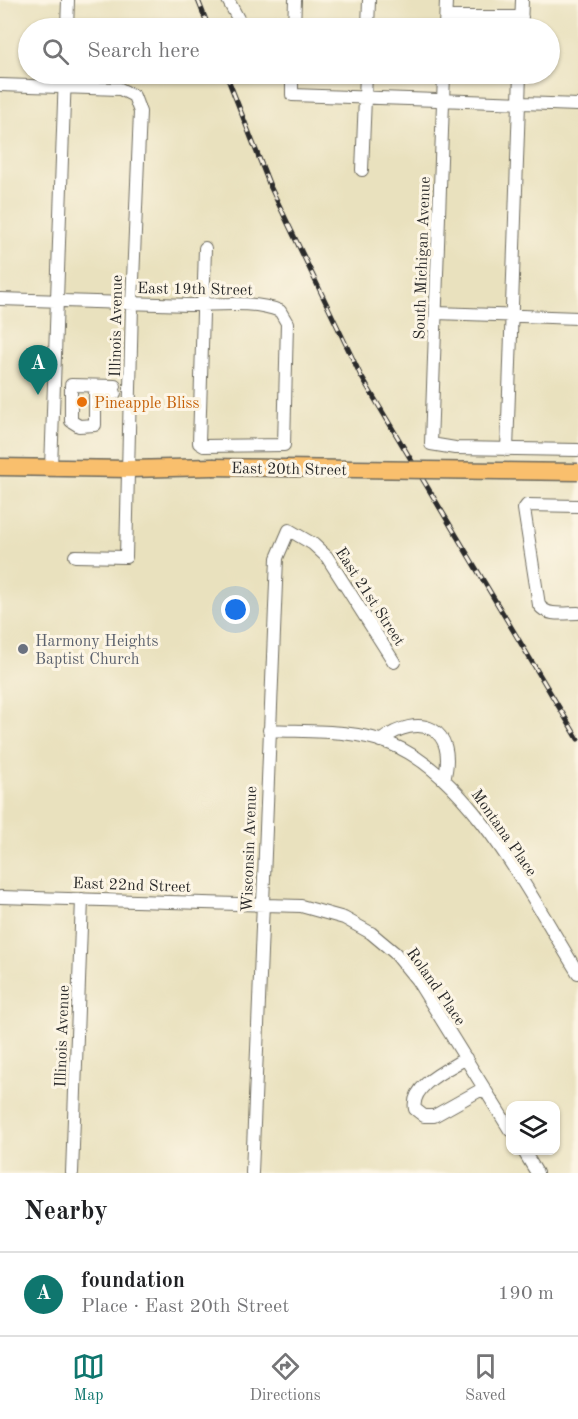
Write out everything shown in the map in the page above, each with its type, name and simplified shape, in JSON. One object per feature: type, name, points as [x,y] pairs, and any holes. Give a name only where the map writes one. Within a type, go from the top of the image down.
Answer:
[{"type":"main road","name":"East 20th Street","points":[[0,467],[129,469],[213,467],[578,472]]},
{"type":"street","points":[[67,18],[68,0]]},
{"type":"street","points":[[228,0],[238,18]]},
{"type":"street","points":[[295,18],[296,0]]},
{"type":"street","points":[[368,18],[369,0]]},
{"type":"street","points":[[445,18],[446,0]]},
{"type":"street","points":[[521,18],[522,0]]},
{"type":"street","points":[[51,468],[64,84]]},
{"type":"street","points":[[292,84],[292,95],[578,105]]},
{"type":"street","points":[[362,170],[366,84]]},
{"type":"street","name":"South Michigan Avenue","points":[[444,84],[431,444],[455,448],[507,450]]},
{"type":"street","points":[[520,84],[507,450],[578,450]]},
{"type":"street","points":[[0,85],[64,87]]},
{"type":"street","name":"Illinois Avenue","points":[[64,87],[120,89],[134,96],[140,112],[132,303],[126,557],[75,556]]},
{"type":"street","points":[[204,305],[206,248]]},
{"type":"street","name":"East 19th Street","points":[[0,299],[265,306],[280,311],[287,323],[284,445],[204,446],[199,443],[204,305]]},
{"type":"street","points":[[436,313],[578,318]]},
{"type":"street","points":[[54,381],[95,389],[115,389]]},
{"type":"street","points":[[71,385],[69,417],[79,426],[94,425],[95,389]]},
{"type":"street","points":[[578,506],[527,505],[525,509],[539,604],[543,611],[549,613],[578,613]]},
{"type":"street","name":"East 21st Street","points":[[289,530],[313,544],[327,557],[394,663]]},
{"type":"street","name":"Wisconsin Avenue","points":[[252,1173],[277,558],[289,530]]},
{"type":"street","points":[[380,741],[395,730],[406,727],[418,725],[429,728],[444,742],[448,753],[444,780]]},
{"type":"street","name":"Montana Place","points":[[269,730],[355,735],[380,741],[416,756],[463,798],[489,832],[578,973]]},
{"type":"street","name":"East 22nd Street","points":[[0,897],[262,904]]},
{"type":"street","name":"Illinois Avenue","points":[[72,1173],[82,899]]},
{"type":"street","name":"Roland Place","points":[[262,904],[301,906],[344,918],[371,933],[395,953],[417,980],[506,1124]]},
{"type":"street","points":[[466,1058],[418,1092],[414,1103],[415,1109],[424,1116],[434,1116],[484,1088]]},
{"type":"street","points":[[526,1155],[537,1173]]},
{"type":"railway","points":[[198,0],[205,18]]},
{"type":"railway","points":[[230,84],[270,186],[361,376],[578,739]]},
{"type":"place","name":"foundation","points":[[38,395]]},
{"type":"place","name":"Pineapple Bliss","points":[[82,402]]},
{"type":"place","name":"Harmony Heights Baptist Church","points":[[23,649]]}]
